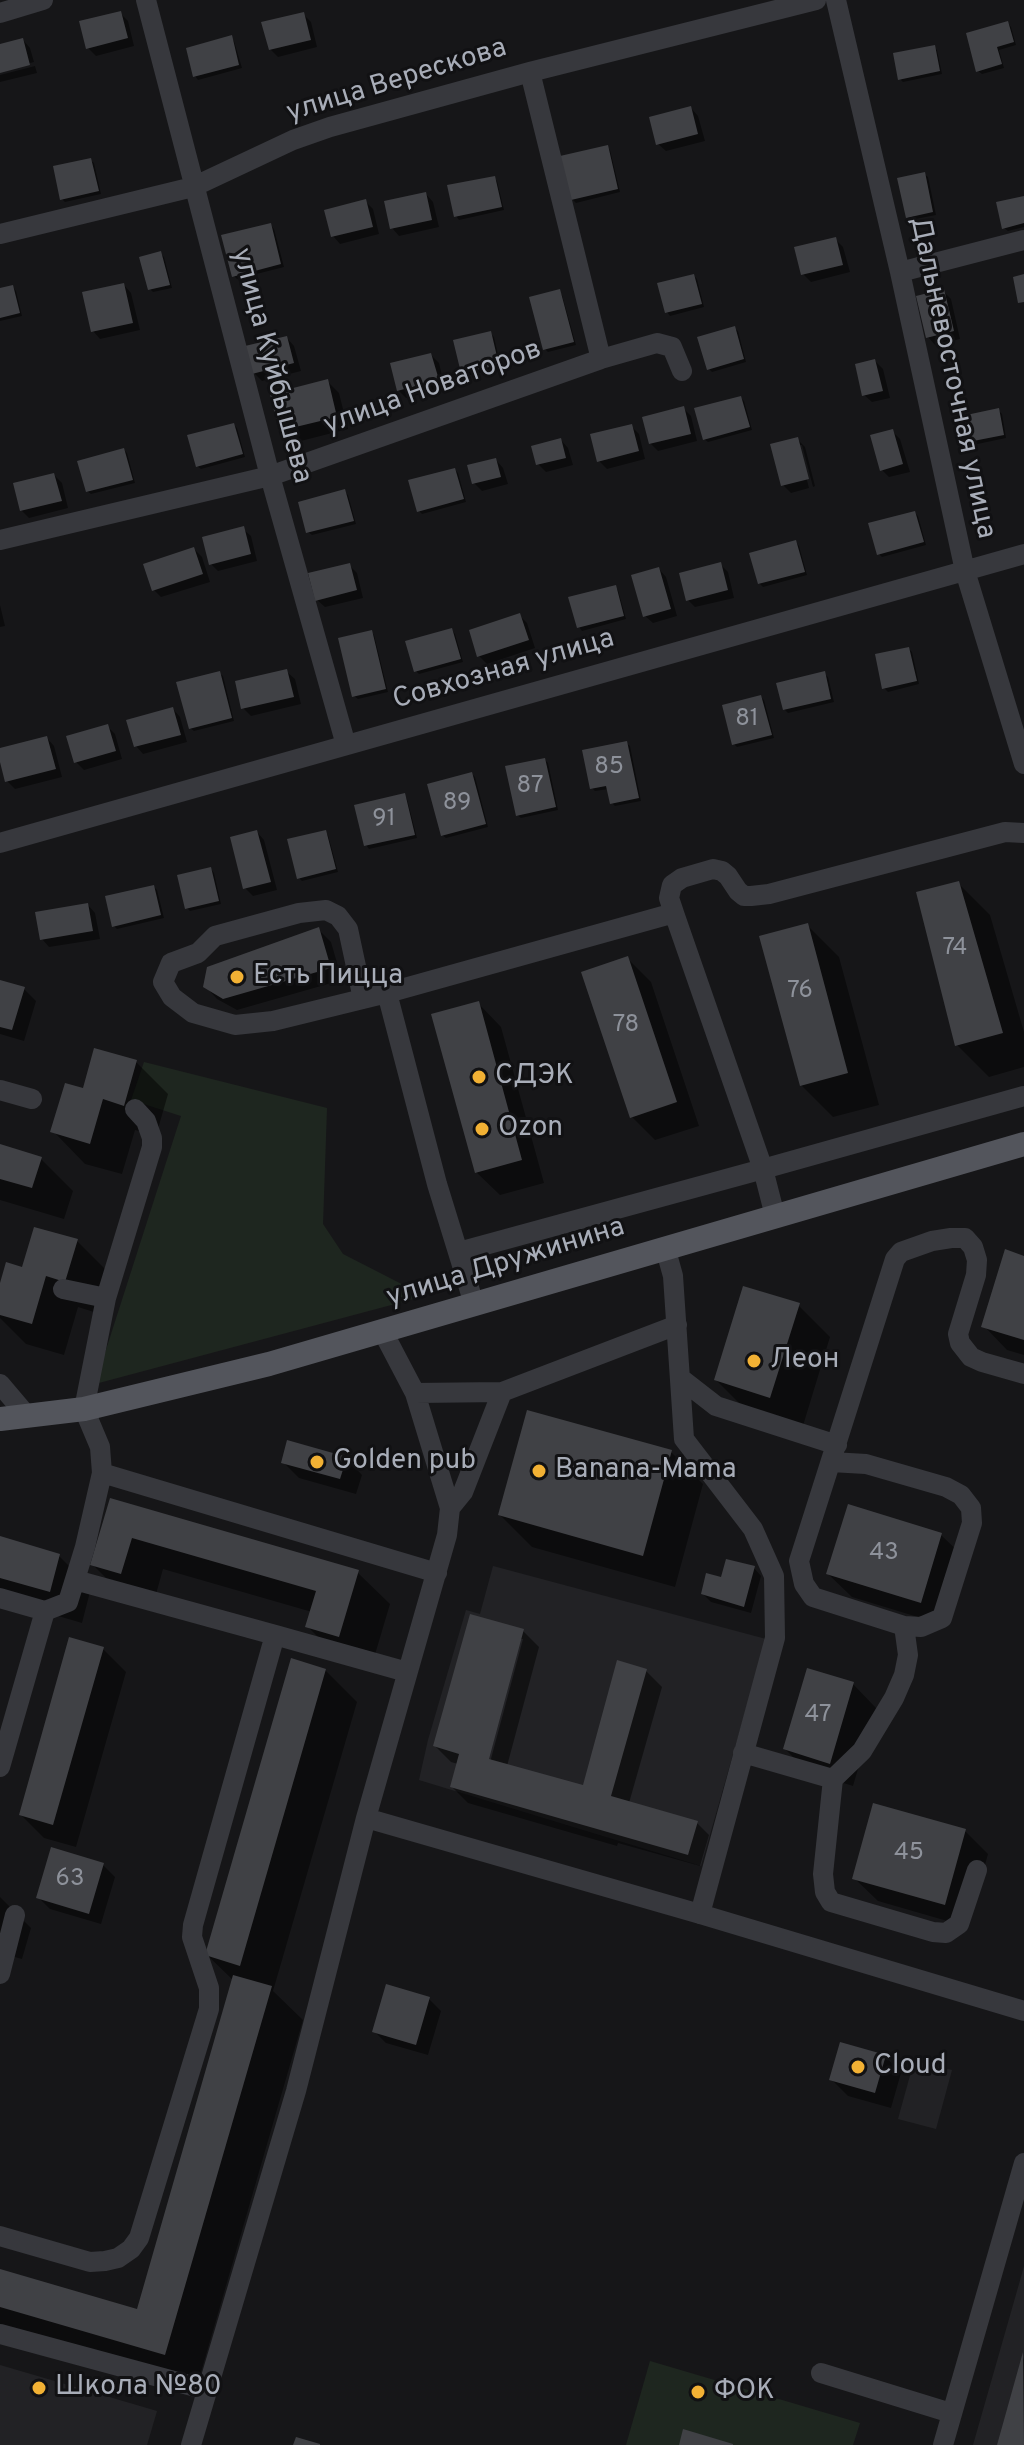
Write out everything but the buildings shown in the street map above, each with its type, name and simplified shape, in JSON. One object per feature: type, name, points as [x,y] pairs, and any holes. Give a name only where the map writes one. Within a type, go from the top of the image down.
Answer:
[{"type":"main road","name":"улица Дружинина","points":[[0,1419],[84,1409],[269,1364],[1024,1144]]},
{"type":"street","points":[[0,13],[43,0]]},
{"type":"street","name":"улица Куйбышева","points":[[146,0],[270,476],[346,745]]},
{"type":"street","name":"улица Верескова","points":[[0,234],[193,187],[293,140],[330,127],[530,72],[816,0]]},
{"type":"street","name":"Дальневосточная улица","points":[[836,0],[900,272],[965,571],[1024,764]]},
{"type":"street","points":[[530,72],[601,359]]},
{"type":"street","points":[[900,272],[1024,240]]},
{"type":"street","name":"улица Новаторов","points":[[0,540],[270,476],[601,359],[657,343],[672,347],[682,371]]},
{"type":"street","name":"Совхозная улица","points":[[0,843],[1024,554]]},
{"type":"street","points":[[775,1216],[763,1169],[669,898],[672,885],[682,878],[713,869],[728,876],[744,896],[769,894],[1005,832],[1024,833]]},
{"type":"street","points":[[363,999],[348,929],[338,916],[326,910],[299,913],[215,936],[198,953],[171,963],[163,982],[172,997],[193,1013],[235,1025],[273,1021],[363,999],[387,993],[674,913]]},
{"type":"street","points":[[387,993],[437,1184],[474,1304]]},
{"type":"street","points":[[0,1090],[32,1099]]},
{"type":"street","points":[[459,1252],[1024,1096]]},
{"type":"street","points":[[0,1598],[45,1611],[68,1602],[75,1580],[102,1473],[100,1447],[84,1409],[106,1298],[152,1147],[146,1121],[135,1109]]},
{"type":"street","points":[[680,1378],[716,1406],[834,1454],[946,1487],[961,1495],[971,1508],[972,1523],[942,1618],[921,1627],[904,1626],[813,1597],[804,1584],[799,1561],[834,1454],[895,1259],[901,1252],[951,1238],[965,1238],[973,1247],[977,1260],[976,1275],[958,1334],[960,1343],[971,1357],[1024,1374]]},
{"type":"street","points":[[665,1247],[673,1276],[684,1439],[753,1529],[774,1576],[775,1638],[700,1914]]},
{"type":"street","points":[[63,1289],[106,1298]]},
{"type":"street","points":[[415,1393],[502,1392],[677,1325]]},
{"type":"street","points":[[191,2445],[296,2091],[366,1818],[447,1535],[450,1508],[415,1393],[383,1332]]},
{"type":"street","points":[[0,1384],[28,1417]]},
{"type":"street","points":[[450,1508],[463,1492],[502,1392]]},
{"type":"street","points":[[102,1473],[437,1573]]},
{"type":"street","points":[[75,1580],[407,1672]]},
{"type":"street","points":[[0,1767],[45,1611]]},
{"type":"street","points":[[904,1626],[908,1655],[894,1698],[862,1751],[833,1779],[823,1874],[825,1892],[831,1902],[933,1932],[946,1933],[959,1924],[977,1870]]},
{"type":"street","points":[[0,2236],[90,2262],[118,2258],[131,2249],[139,2238],[209,2009],[209,1988],[192,1937],[193,1925],[275,1635]]},
{"type":"street","points":[[743,1753],[833,1779]]},
{"type":"street","points":[[366,1818],[1024,2011]]},
{"type":"street","points":[[0,1974],[15,1915]]},
{"type":"street","points":[[943,2445],[1024,2163]]},
{"type":"street","points":[[0,2334],[207,2390]]},
{"type":"street","points":[[821,2373],[951,2413]]},
{"type":"shaded area","points":[[144,1062],[327,1108],[323,1224],[343,1254],[425,1296],[95,1384],[181,1116],[131,1100]]},
{"type":"shaded area","points":[[493,1566],[766,1639],[701,1866],[419,1780],[466,1610],[480,1614]]},
{"type":"shaded area","points":[[914,2061],[952,2070],[936,2129],[898,2119]]},
{"type":"shaded area","points":[[1024,2266],[1024,2445],[973,2445],[1021,2277]]},
{"type":"shaded area","name":"ФОК","points":[[650,2361],[860,2423],[853,2445],[626,2445]]},
{"type":"shaded area","name":"Школа №80","points":[[0,2365],[157,2411],[147,2445],[0,2445]]},
{"type":"place","name":"Есть Пицца","points":[[237,977]]},
{"type":"place","name":"СДЭК","points":[[479,1077]]},
{"type":"place","name":"Ozon","points":[[482,1129]]},
{"type":"place","name":"Леон","points":[[754,1361]]},
{"type":"place","name":"Golden pub","points":[[317,1462]]},
{"type":"place","name":"Banana-Mama","points":[[539,1471]]},
{"type":"place","name":"Cloud","points":[[858,2067]]},
{"type":"place","name":"Школа №80","points":[[39,2388]]},
{"type":"place","name":"ФОК","points":[[698,2392]]}]
